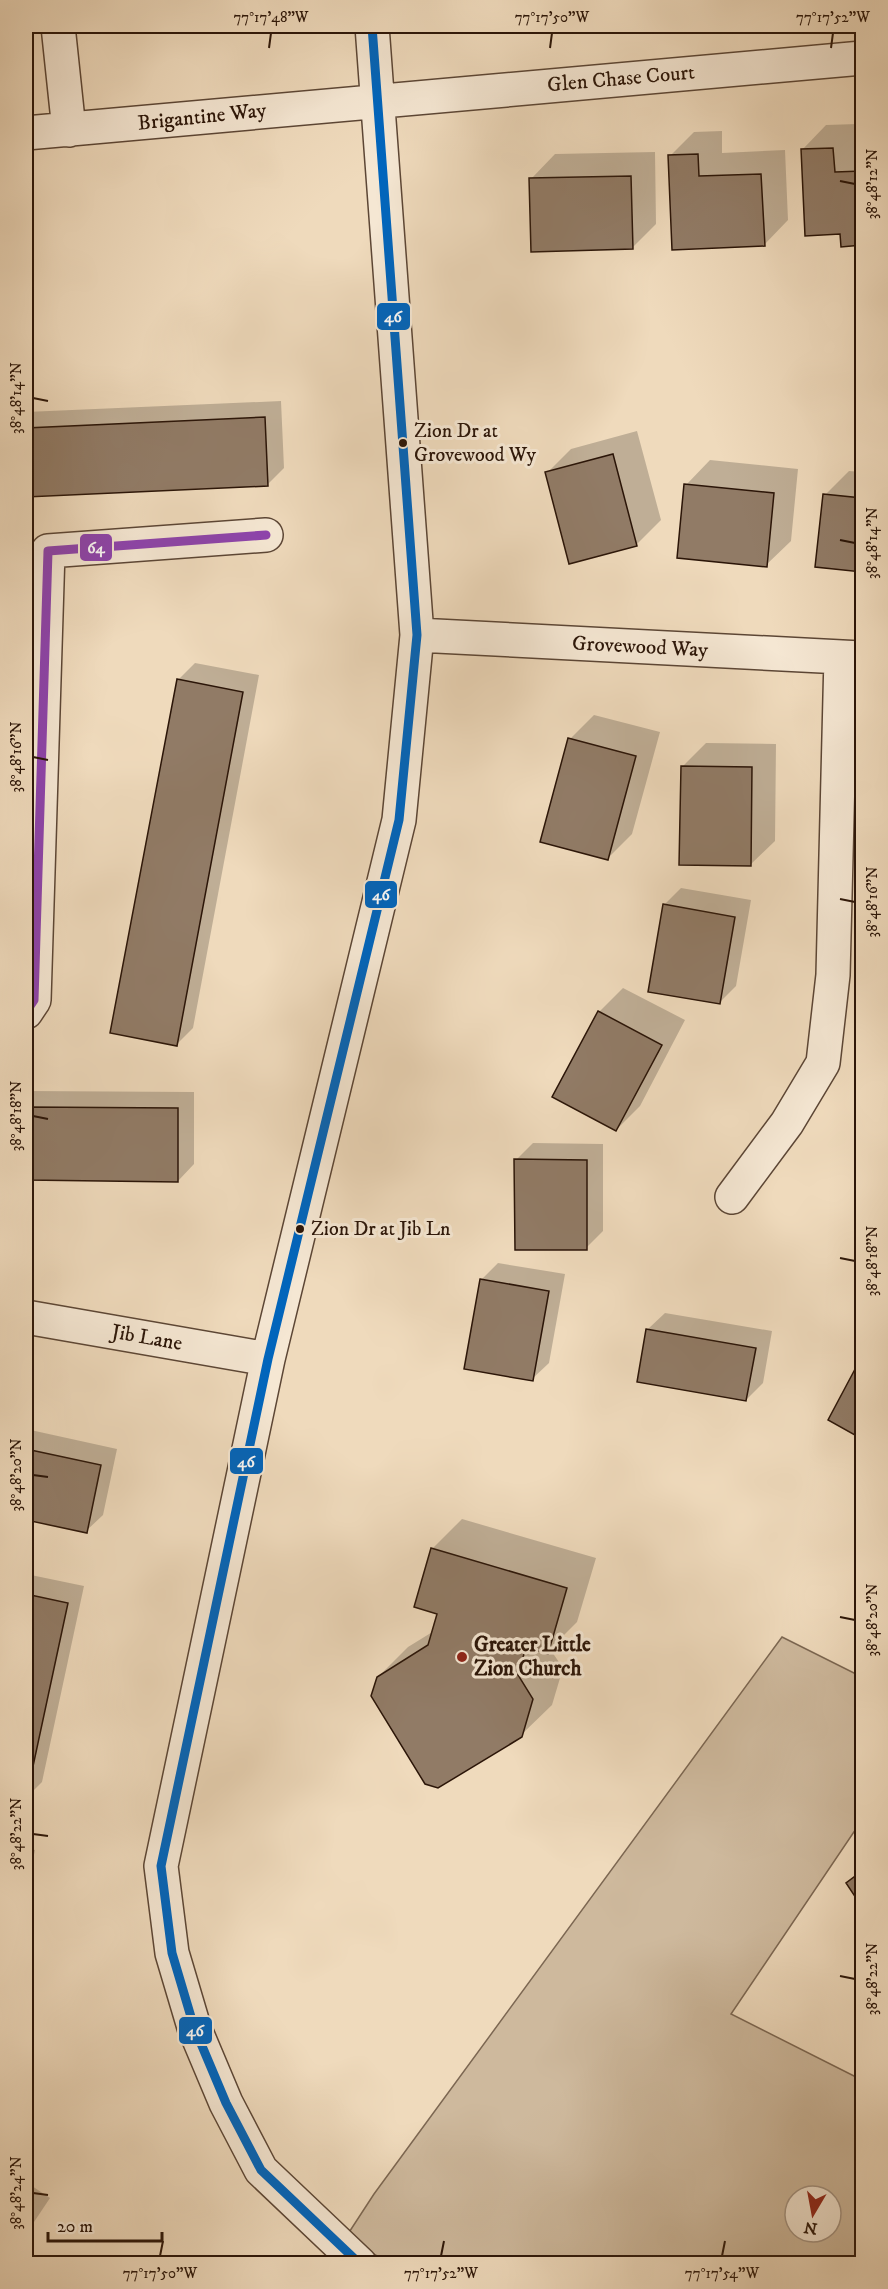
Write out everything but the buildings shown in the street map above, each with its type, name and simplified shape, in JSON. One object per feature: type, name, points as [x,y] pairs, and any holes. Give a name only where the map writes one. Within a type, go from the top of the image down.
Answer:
[{"type":"street","points":[[58,26],[69,130]]},
{"type":"street","points":[[360,2264],[261,2170],[226,2103],[194,2027],[172,1953],[161,1866],[268,1359],[399,820],[417,635],[372,26]]},
{"type":"street","name":"Glen Chase Court","points":[[379,100],[862,58]]},
{"type":"street","name":"Brigantine Way","points":[[26,133],[379,100]]},
{"type":"street","points":[[26,1012],[34,1000],[48,551],[266,535]]},
{"type":"street","name":"Grovewood Way","points":[[417,635],[852,658]]},
{"type":"street","points":[[732,1197],[787,1123],[823,1063],[833,975],[852,658]]},
{"type":"street","name":"Jib Lane","points":[[26,1317],[268,1359]]},
{"type":"shaded area","points":[[782,1637],[862,1677],[862,1820],[731,2014],[862,2080],[862,2263],[392,2263],[344,2240],[374,2194]]},
{"type":"transit line","name":"46","points":[[360,2264],[261,2170],[226,2103],[194,2027],[172,1953],[161,1866],[268,1359],[399,820],[417,635],[372,26]]},
{"type":"transit line","name":"64","points":[[26,1012],[34,1000],[48,551],[266,535]]},
{"type":"place","name":"Zion Dr at Grovewood Wy","points":[[403,443]]},
{"type":"place","name":"Zion Dr at Jib Ln","points":[[300,1229]]},
{"type":"place","name":"Greater Little Zion Church","points":[[462,1657]]}]
